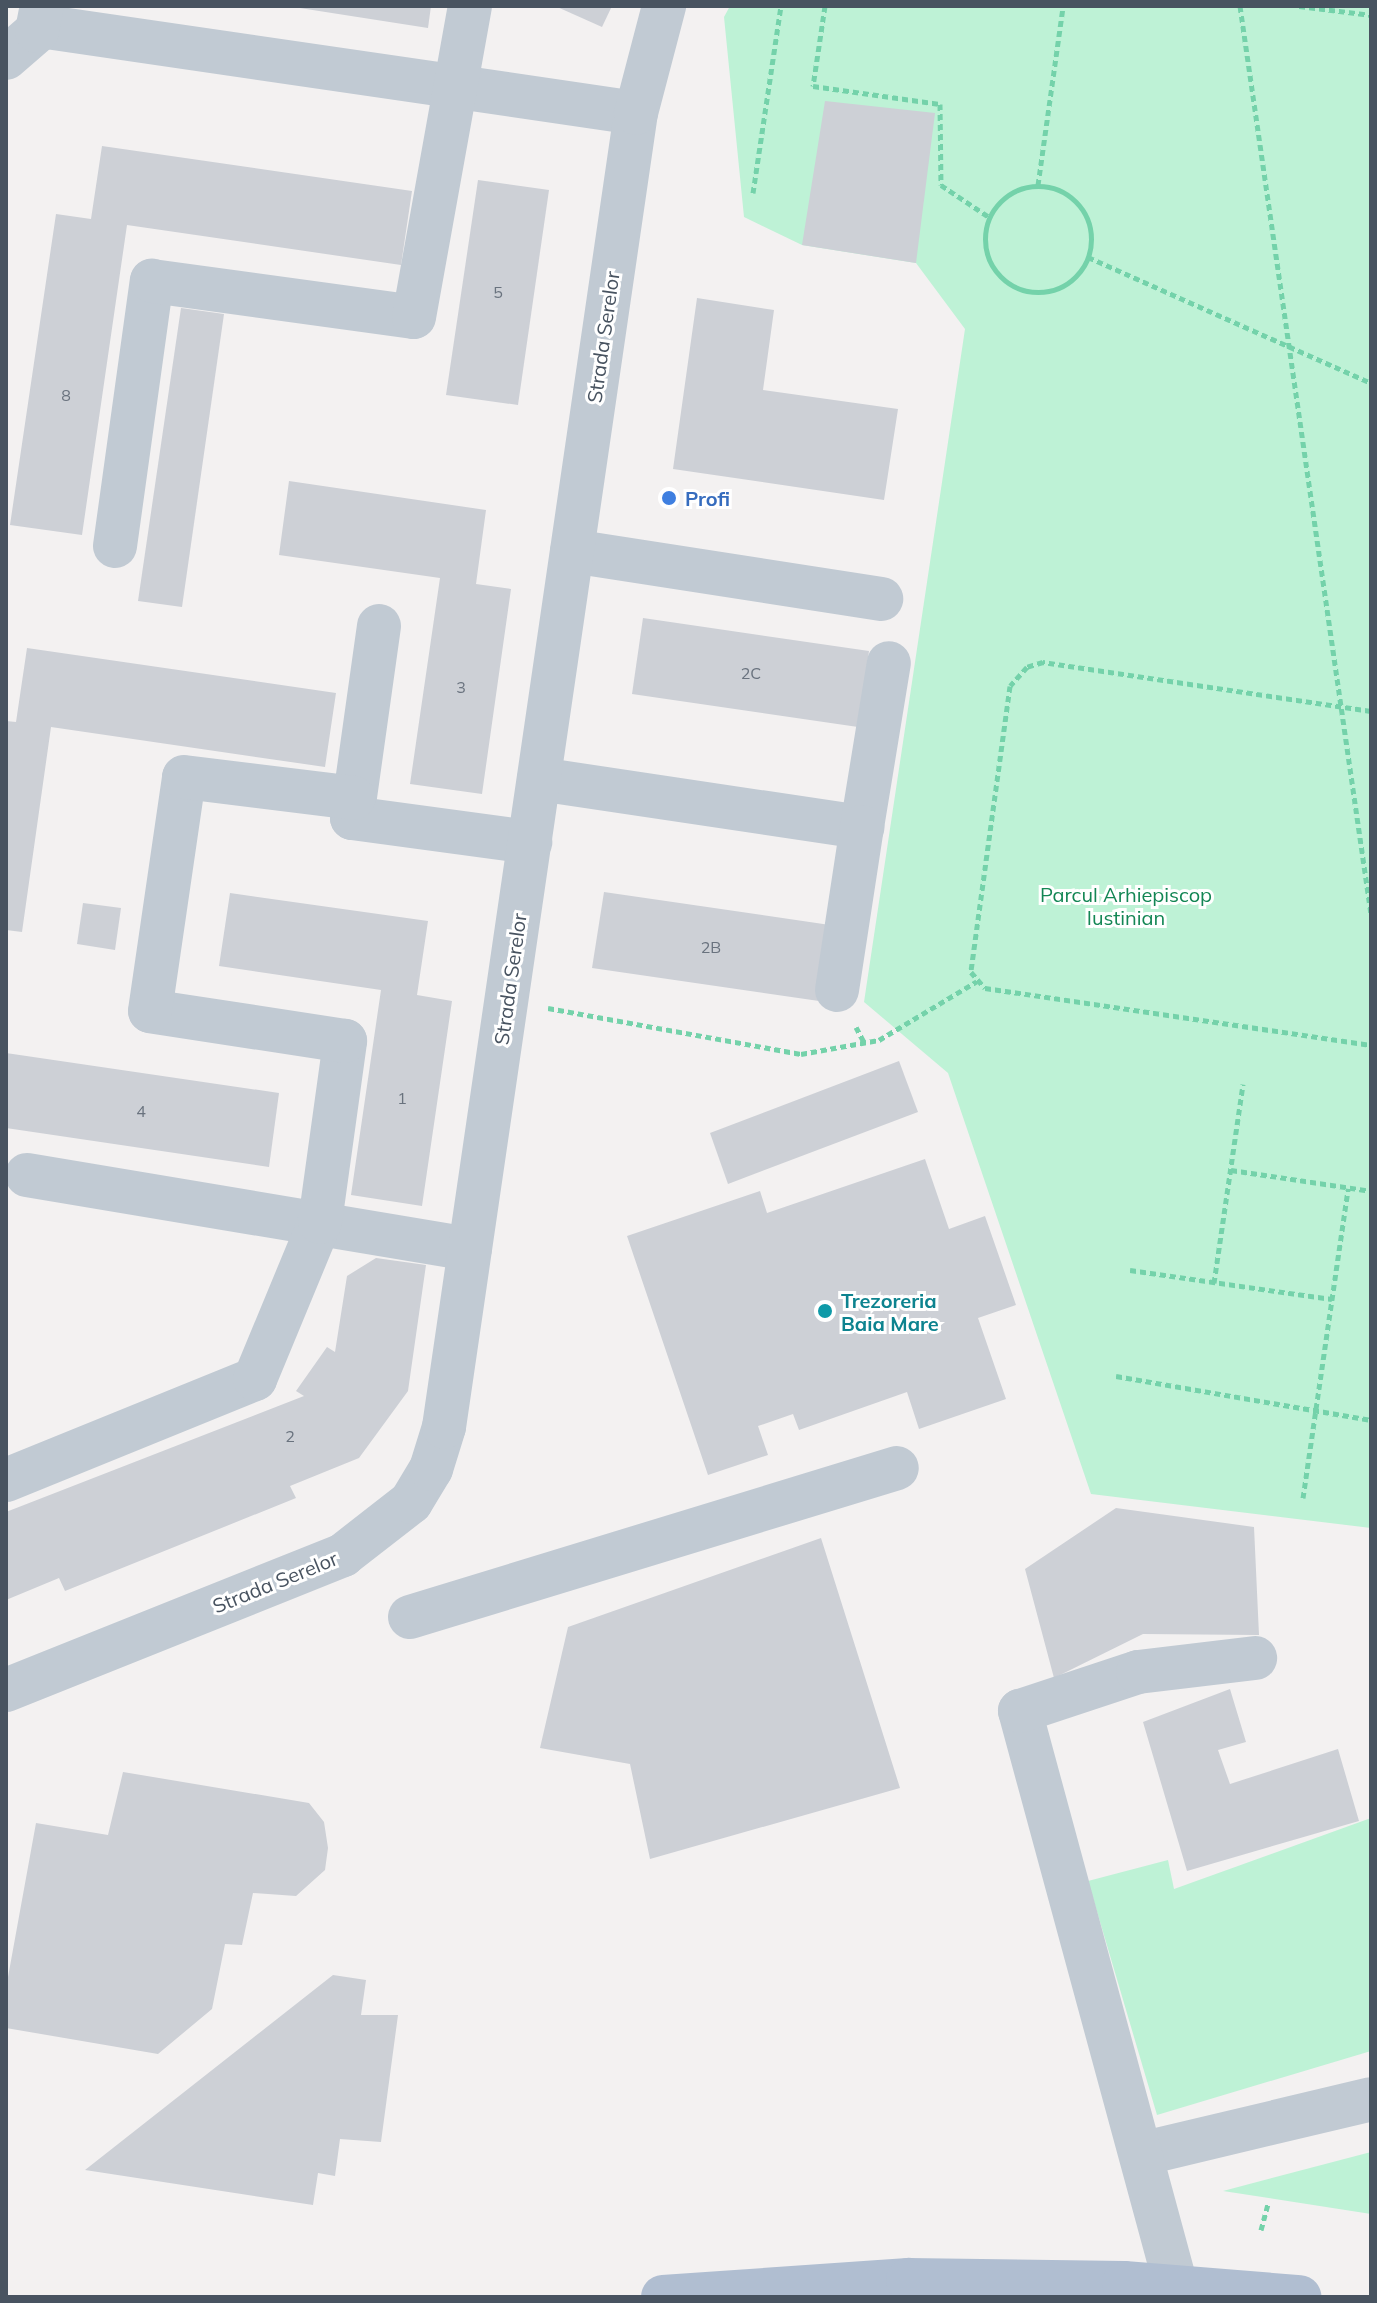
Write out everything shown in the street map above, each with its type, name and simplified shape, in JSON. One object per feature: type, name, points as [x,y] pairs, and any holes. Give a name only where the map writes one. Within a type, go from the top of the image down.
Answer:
[{"type":"main road","points":[[663,2297],[908,2280],[1176,2286],[1299,2297]]},
{"type":"street","points":[[115,546],[152,281],[414,317],[453,86],[470,6]]},
{"type":"street","name":"Strada Serelor","points":[[6,1690],[343,1555],[411,1502],[444,1427],[636,113],[664,6]]},
{"type":"street","points":[[6,60],[41,16],[453,86],[636,113]]},
{"type":"street","points":[[572,551],[881,599]]},
{"type":"street","points":[[379,626],[352,818],[530,842]]},
{"type":"street","points":[[837,990],[889,663]]},
{"type":"street","points":[[6,1480],[255,1379],[320,1222],[345,1041],[150,1011],[184,777],[354,798]]},
{"type":"street","points":[[539,779],[862,827]]},
{"type":"street","points":[[27,1175],[470,1249]]},
{"type":"street","points":[[410,1617],[897,1468]]},
{"type":"street","points":[[1176,2286],[1145,2153],[1020,1711],[1138,1672],[1255,1658]]},
{"type":"street","points":[[1145,2153],[1371,2099]]},
{"type":"path","points":[[753,193],[781,6]]},
{"type":"path","points":[[825,6],[813,86],[940,104],[941,185],[989,217]]},
{"type":"path","points":[[1038,185],[1063,6]]},
{"type":"path","points":[[1240,6],[1338,706],[1371,910]]},
{"type":"path","points":[[1299,6],[1371,15]]},
{"type":"path","points":[[1038,185],[1055,188],[1081,208],[1088,257],[1052,291],[1018,289],[992,267],[989,217],[1009,194],[1038,185]]},
{"type":"path","points":[[1088,257],[1371,383]]},
{"type":"path","points":[[977,981],[972,955],[1015,676],[1043,662],[1371,711]]},
{"type":"path","points":[[507,1000],[801,1054],[879,1040],[977,981],[1371,1045]]},
{"type":"path","points":[[1214,1283],[1243,1084]]},
{"type":"path","points":[[1231,1170],[1371,1191]]},
{"type":"path","points":[[1303,1498],[1348,1188]]},
{"type":"path","points":[[1130,1270],[1332,1299]]},
{"type":"path","points":[[1116,1376],[1371,1420]]},
{"type":"path","points":[[1261,2230],[1268,2204]]},
{"type":"green space","name":"Parcul Arhiepiscop Iustinian","points":[[730,6],[1371,6],[1371,1528],[1091,1494],[948,1073],[864,1002],[965,329],[916,263],[802,245],[744,217],[724,17]]},
{"type":"green space","points":[[1371,1818],[1371,2051],[1157,2115],[1088,1881],[1168,1860],[1174,1889]]},
{"type":"green space","points":[[1371,2152],[1371,2214],[1223,2191]]},
{"type":"building","points":[[287,6],[431,6],[428,28]]},
{"type":"building","points":[[555,6],[612,6],[602,27]]},
{"type":"building","points":[[825,101],[935,113],[916,263],[802,245]]},
{"type":"building","points":[[102,146],[412,191],[401,265],[127,225],[82,535],[10,525],[56,214],[91,219]]},
{"type":"building","points":[[478,180],[549,190],[518,405],[446,395]]},
{"type":"building","points":[[697,298],[774,310],[763,390],[898,409],[884,500],[673,469]]},
{"type":"building","points":[[181,308],[224,314],[182,607],[138,601]]},
{"type":"building","points":[[289,481],[486,510],[476,584],[511,589],[482,794],[410,784],[440,578],[279,555]]},
{"type":"building","points":[[643,618],[869,651],[858,727],[632,694]]},
{"type":"building","points":[[27,648],[336,693],[325,767],[51,727],[22,932],[6,930],[6,721],[16,722]]},
{"type":"building","points":[[604,892],[830,925],[819,1001],[592,968]]},
{"type":"building","points":[[230,893],[428,921],[417,995],[452,1001],[422,1206],[351,1195],[381,990],[219,966]]},
{"type":"building","points":[[83,903],[121,908],[115,950],[77,944]]},
{"type":"building","points":[[6,1053],[279,1093],[269,1167],[6,1128]]},
{"type":"building","points":[[899,1061],[918,1112],[728,1184],[710,1133]]},
{"type":"building","name":"Trezoreria Baia Mare","points":[[925,1159],[949,1229],[985,1216],[1016,1305],[978,1318],[1006,1399],[919,1429],[907,1392],[799,1430],[793,1414],[758,1426],[768,1455],[708,1475],[627,1236],[760,1191],[767,1213]]},
{"type":"building","points":[[376,1258],[426,1265],[408,1391],[359,1458],[290,1486],[296,1498],[65,1591],[59,1578],[6,1600],[6,1512],[304,1396],[296,1391],[327,1347],[335,1352],[347,1276]]},
{"type":"building","points":[[1116,1508],[1254,1527],[1259,1635],[1143,1634],[1054,1678],[1025,1569]]},
{"type":"building","points":[[821,1538],[900,1788],[650,1859],[630,1764],[540,1748],[568,1627]]},
{"type":"building","points":[[1230,1689],[1246,1742],[1218,1750],[1230,1784],[1338,1749],[1359,1821],[1187,1871],[1143,1722]]},
{"type":"building","points":[[123,1772],[309,1803],[324,1822],[328,1848],[325,1870],[296,1896],[253,1893],[242,1945],[225,1944],[212,2009],[158,2054],[6,2028],[6,1988],[36,1823],[108,1835]]},
{"type":"building","points":[[333,1975],[366,1980],[361,2015],[398,2015],[381,2142],[340,2139],[335,2176],[318,2173],[313,2205],[85,2170]]},
{"type":"place","name":"Profi","points":[[669,498]]},
{"type":"place","name":"Trezoreria Baia Mare","points":[[825,1311]]}]
